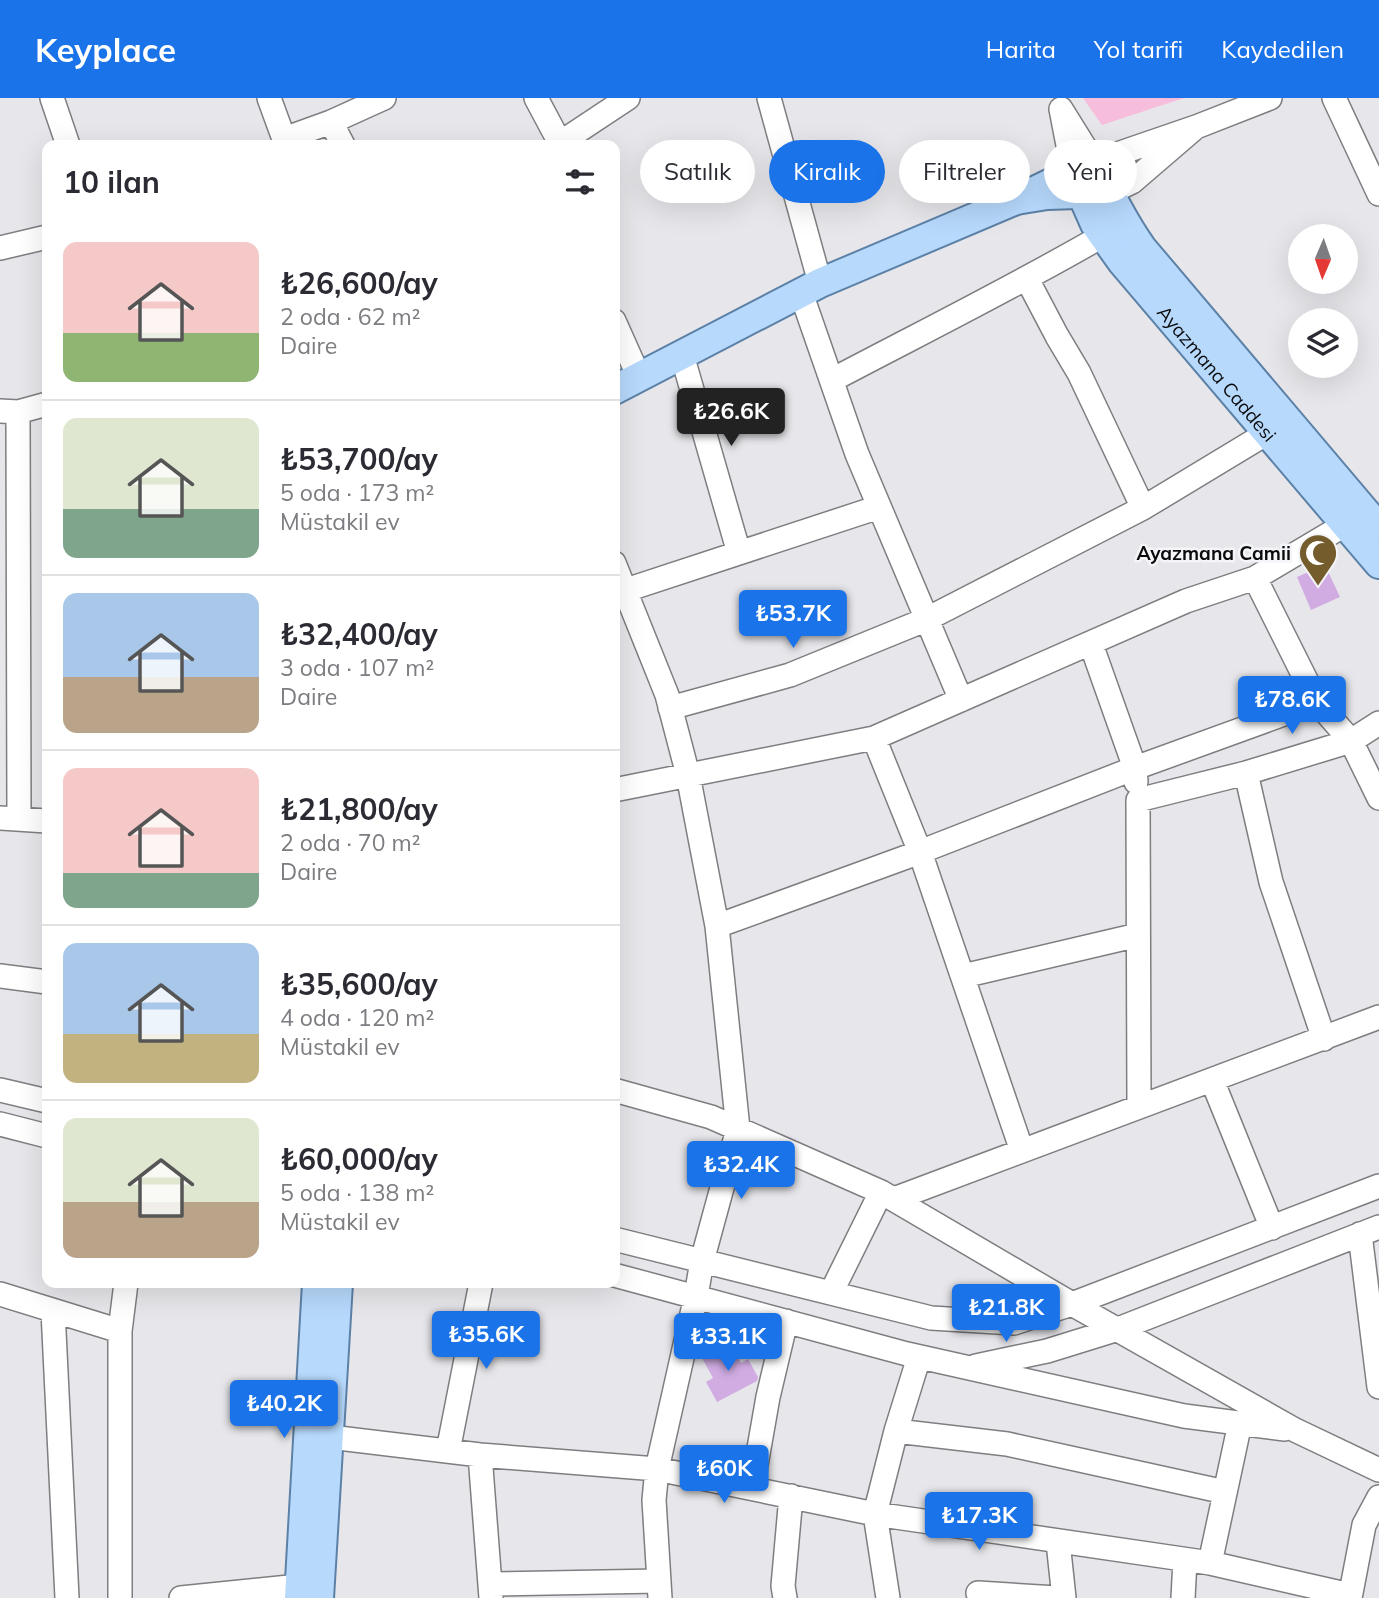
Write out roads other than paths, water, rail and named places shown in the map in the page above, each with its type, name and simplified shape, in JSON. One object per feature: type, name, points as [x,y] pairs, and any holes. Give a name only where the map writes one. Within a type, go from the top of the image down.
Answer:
[{"type":"main road","points":[[620,387],[810,288],[1044,190]]},
{"type":"main road","name":"Ayazmana Caddesi","points":[[1092,203],[1102,236],[1267,433],[1333,492],[1368,519],[1379,564]]},
{"type":"main road","name":"Ayazmana Caddesi","points":[[1114,203],[1127,226],[1156,265],[1333,492]]},
{"type":"main road","points":[[306,1594],[317,1288]]},
{"type":"main road","points":[[306,1594],[330,1437],[338,1288]]},
{"type":"street","points":[[52,98],[66,140]]},
{"type":"street","points":[[270,98],[278,140]]},
{"type":"street","points":[[283,140],[384,98]]},
{"type":"street","points":[[536,98],[557,140]]},
{"type":"street","points":[[565,140],[628,98]]},
{"type":"street","points":[[769,98],[832,380],[857,454],[961,700]]},
{"type":"street","points":[[1137,153],[1270,98]]},
{"type":"street","points":[[1334,98],[1379,194]]},
{"type":"street","points":[[1059,104],[1071,140]]},
{"type":"street","points":[[331,121],[340,140]]},
{"type":"street","points":[[1137,178],[1196,127]]},
{"type":"street","points":[[832,380],[1027,279],[1102,236]]},
{"type":"street","points":[[0,248],[42,238]]},
{"type":"street","points":[[1027,279],[1080,373],[1143,509]]},
{"type":"street","points":[[620,334],[639,377]]},
{"type":"street","points":[[682,355],[739,554]]},
{"type":"street","points":[[42,405],[9,411],[10,818],[42,821]]},
{"type":"street","points":[[670,708],[790,675],[925,620],[1143,509],[1267,433]]},
{"type":"street","points":[[480,1455],[490,1591],[659,1589],[654,1500],[657,1469],[702,1261],[738,1129],[717,926],[688,775],[670,708],[620,593],[879,507]]},
{"type":"street","points":[[620,789],[874,738],[1186,601],[1255,578],[1368,519]]},
{"type":"street","points":[[1255,578],[1317,702],[1351,741],[1379,798]]},
{"type":"street","points":[[1091,644],[1135,768],[1138,800],[1139,1107]]},
{"type":"street","points":[[717,926],[1317,702]]},
{"type":"street","points":[[1138,800],[1246,773],[1351,741],[1379,723]]},
{"type":"street","points":[[874,738],[920,852],[1022,1151]]},
{"type":"street","points":[[1246,773],[1271,882],[1324,1039]]},
{"type":"street","points":[[963,976],[1138,935]]},
{"type":"street","points":[[0,976],[42,981]]},
{"type":"street","points":[[831,1293],[887,1195],[1022,1151],[1379,1017]]},
{"type":"street","points":[[1212,1080],[1272,1228]]},
{"type":"street","points":[[0,1090],[42,1100]]},
{"type":"street","points":[[620,1092],[711,1117],[887,1195],[1072,1304],[1295,1430],[1379,1470]]},
{"type":"street","points":[[0,1124],[42,1135]]},
{"type":"street","points":[[620,1240],[931,1318],[1014,1323],[1072,1304],[1379,1186]]},
{"type":"street","points":[[969,1368],[1047,1351],[1118,1329],[1370,1230],[1379,1387]]},
{"type":"street","points":[[620,1277],[919,1357],[1184,1416],[1295,1430]]},
{"type":"street","points":[[120,1598],[120,1331],[125,1288]]},
{"type":"street","points":[[448,1451],[480,1288]]},
{"type":"street","points":[[0,1294],[120,1331]]},
{"type":"street","points":[[53,1311],[67,1598]]},
{"type":"street","points":[[752,1488],[768,1397],[786,1321]]},
{"type":"street","points":[[888,1598],[875,1514],[896,1431],[919,1357]]},
{"type":"street","points":[[1210,1563],[1240,1423]]},
{"type":"street","points":[[896,1431],[1007,1444],[1225,1492]]},
{"type":"street","points":[[330,1437],[480,1455],[657,1469],[875,1514],[1210,1563],[1350,1597],[1364,1525],[1379,1497]]},
{"type":"street","points":[[785,1598],[783,1586],[791,1496]]},
{"type":"street","points":[[1058,1542],[1064,1598]]},
{"type":"street","points":[[1183,1598],[1185,1560]]},
{"type":"street","points":[[978,1593],[1057,1598]]},
{"type":"street","points":[[181,1598],[306,1594]]},
{"type":"place","name":"Ayazmana Camii","points":[[1318,587]]}]
